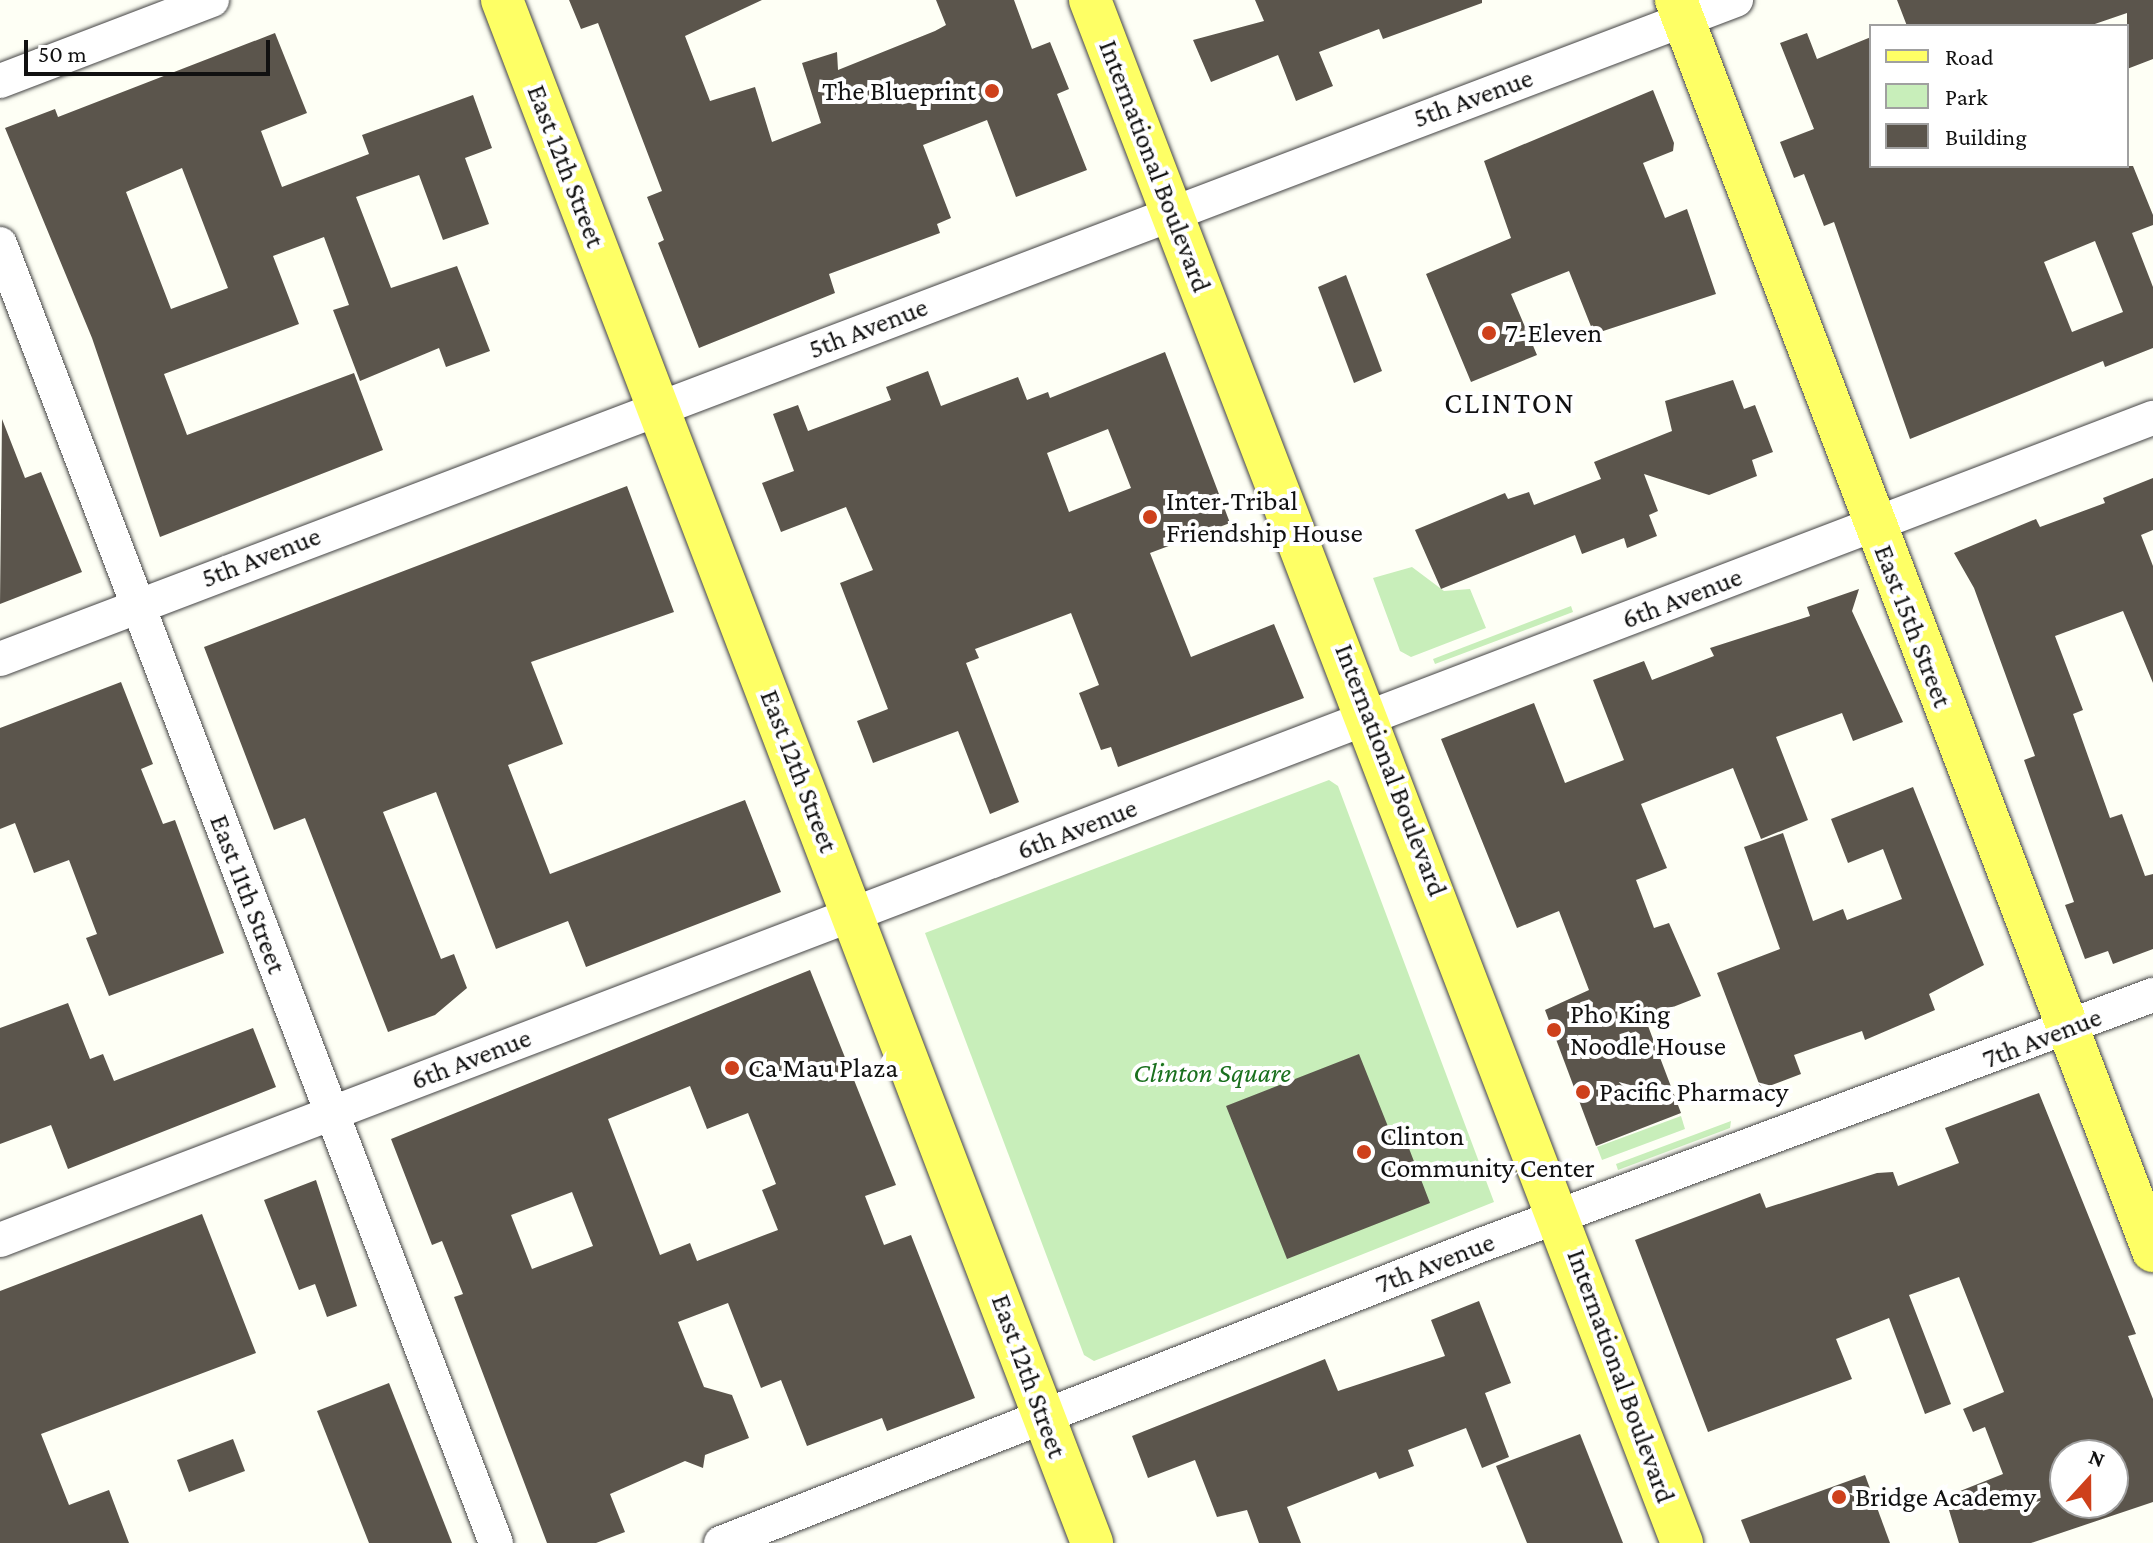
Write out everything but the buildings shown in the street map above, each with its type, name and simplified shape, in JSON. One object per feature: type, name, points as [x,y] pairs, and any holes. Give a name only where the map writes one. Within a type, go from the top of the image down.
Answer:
[{"type":"main road","name":"East 12th Street","points":[[502,0],[1092,1543]]},
{"type":"main road","name":"International Boulevard","points":[[1090,0],[1562,1216],[1682,1543]]},
{"type":"main road","name":"East 15th Street","points":[[1680,10],[2153,1251]]},
{"type":"street","points":[[0,81],[212,0]]},
{"type":"street","name":"5th Avenue","points":[[0,659],[137,604],[1172,212],[1680,10],[1736,0]]},
{"type":"street","name":"East 11th Street","points":[[0,244],[496,1543]]},
{"type":"street","name":"6th Avenue","points":[[0,1240],[2153,418]]},
{"type":"street","name":"7th Avenue","points":[[721,1543],[1042,1415],[1562,1216],[2153,995]]},
{"type":"green space","points":[[1412,567],[1444,591],[1470,589],[1486,628],[1411,657],[1400,651],[1373,578]]},
{"type":"green space","points":[[1571,606],[1573,612],[1435,664],[1433,659]]},
{"type":"green space","name":"Clinton Square","points":[[1329,780],[1338,786],[1494,1202],[1094,1361],[1084,1355],[925,933]]},
{"type":"green space","points":[[1681,1116],[1685,1129],[1602,1160],[1597,1147]]},
{"type":"green space","points":[[1731,1121],[1730,1128],[1618,1170],[1616,1164]]},
{"type":"place","name":"The Blueprint","points":[[992,91]]},
{"type":"place","name":"7-Eleven","points":[[1489,333]]},
{"type":"place","name":"Inter-Tribal Friendship House","points":[[1150,517]]},
{"type":"place","name":"Pho King Noodle House","points":[[1554,1030]]},
{"type":"place","name":"Ca Mau Plaza","points":[[732,1068]]},
{"type":"place","name":"Pacific Pharmacy","points":[[1583,1092]]},
{"type":"place","name":"Clinton Community Center","points":[[1364,1152]]},
{"type":"place","name":"Bridge Academy","points":[[1839,1497]]},
{"type":"district","name":"CLINTON","points":[[1510,403]]}]
